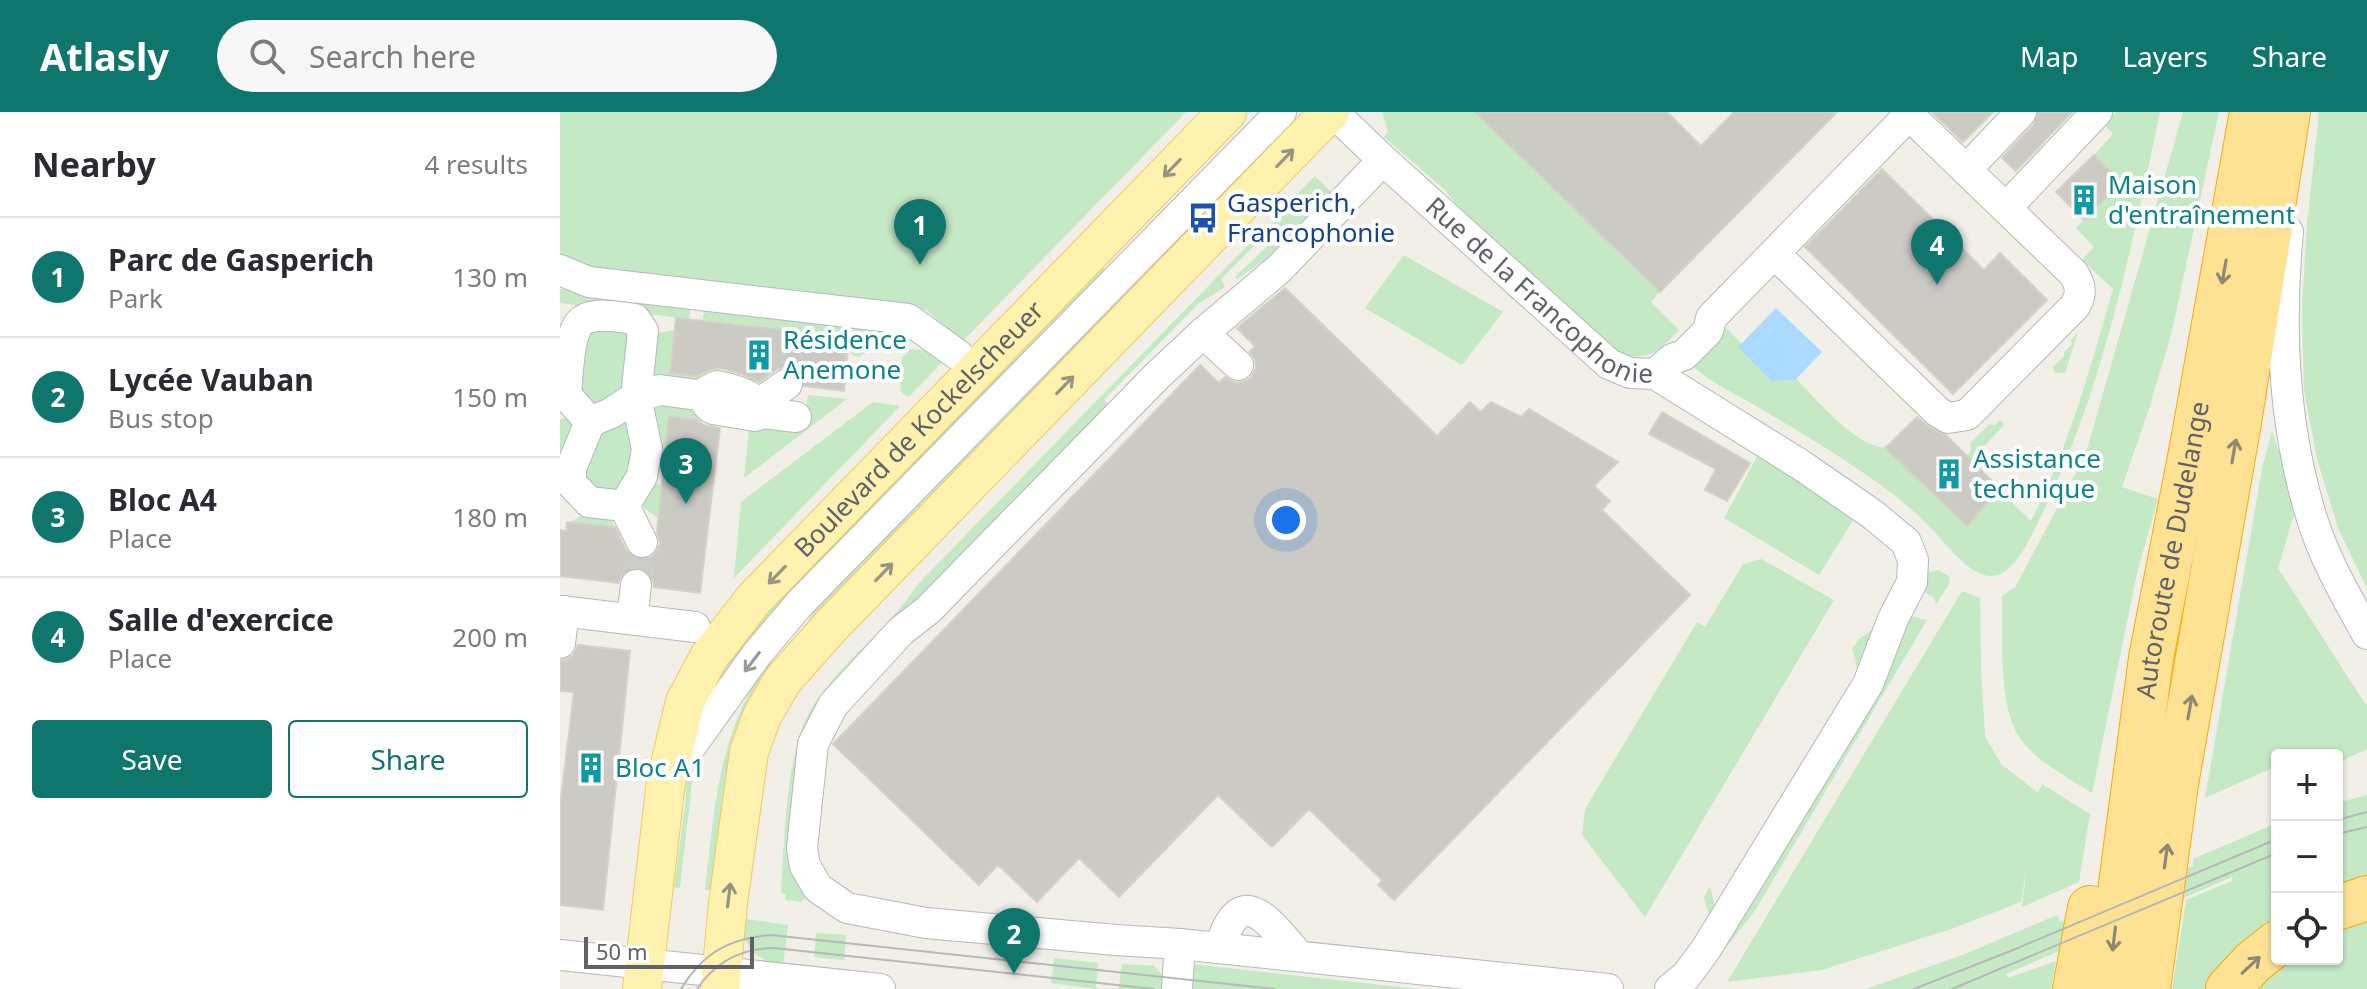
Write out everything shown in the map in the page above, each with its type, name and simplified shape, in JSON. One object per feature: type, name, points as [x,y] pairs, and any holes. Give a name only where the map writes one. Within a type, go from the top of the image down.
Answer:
[{"type":"highway","name":"Autoroute de Dudelange","points":[[2107,989],[2151,658],[2252,112]]},
{"type":"highway","name":"Autoroute de Dudelange","points":[[2148,989],[2176,784],[2239,422],[2288,112]]},
{"type":"highway","points":[[2075,989],[2111,792],[2151,658]]},
{"type":"highway","points":[[2343,906],[2367,898]]},
{"type":"highway","points":[[2228,989],[2271,948]]},
{"type":"main road","name":"Boulevard de Kockelscheuer","points":[[644,976],[666,781],[685,702],[709,657],[754,599],[1227,112]]},
{"type":"main road","name":"Boulevard de Kockelscheuer","points":[[721,981],[728,903],[749,752],[762,716],[783,680],[831,626],[1332,112]]},
{"type":"street","name":"Boulevard de Kockelscheuer","points":[[666,781],[757,654],[801,602],[1281,112]]},
{"type":"street","name":"Rue de la Francophonie","points":[[1332,112],[1609,364],[1630,373],[1664,367],[1872,514],[1906,542],[1913,560],[1912,582],[1893,619],[1868,684],[1706,949],[1686,976],[1670,989]]},
{"type":"street","points":[[1966,170],[2021,112]]},
{"type":"street","points":[[2006,208],[2097,112]]},
{"type":"street","points":[[2300,112],[2285,260],[2283,334],[2289,419],[2310,513],[2332,569],[2367,634]]},
{"type":"street","points":[[1664,367],[1673,346],[1699,319],[1711,318],[1911,113],[2074,274],[2081,292],[2075,306],[1967,415],[1948,418],[1938,412],[1775,254]]},
{"type":"street","points":[[1383,160],[1279,269],[1203,333],[1136,415],[928,610],[901,631],[833,705],[813,744],[802,848],[805,866],[818,888],[847,908],[926,923],[1180,944],[1608,989]]},
{"type":"street","points":[[1136,415],[1116,395],[1201,309],[1295,253]]},
{"type":"street","points":[[560,270],[589,282],[908,319],[958,355]]},
{"type":"street","points":[[590,422],[563,394],[574,330],[583,320],[611,315],[635,319],[643,331],[636,397],[647,449],[642,476],[624,506]]},
{"type":"street","points":[[1203,333],[1238,365]]},
{"type":"street","points":[[624,506],[589,502],[571,483],[571,468],[590,422],[636,397],[660,390],[705,396],[708,407],[713,409],[755,416],[762,408],[796,398]]},
{"type":"street","points":[[624,506],[642,542]]},
{"type":"street","points":[[632,619],[636,585]]},
{"type":"street","name":"Boulevard de Kockelscheuer","points":[[762,716],[801,602]]},
{"type":"street","points":[[560,643],[562,611],[695,627]]},
{"type":"street","points":[[1220,948],[1225,931],[1234,917],[1250,911],[1266,918],[1299,956]]},
{"type":"street","points":[[1177,989],[1180,944]]},
{"type":"street","points":[[560,955],[644,976],[880,989]]},
{"type":"green space","points":[[560,112],[1186,112],[963,341],[926,310],[597,273],[560,262]]},
{"type":"green space","points":[[1382,112],[1475,112],[1660,292],[1651,302],[1679,330],[1658,350],[1644,356],[1616,352],[1475,228],[1445,190],[1384,137],[1388,132]]},
{"type":"green space","points":[[2116,112],[2160,112],[2138,217],[2112,322],[2080,425],[2025,548],[2006,570],[1990,576],[1973,570],[1918,516],[1878,483],[1694,367],[1697,357],[1726,328],[1742,344],[1739,347],[1771,380],[1796,379],[1849,431],[1873,445],[1885,448],[1967,525],[1999,490],[2031,521],[2068,436],[2113,289],[2082,260],[2094,247],[2076,228],[2121,182],[2094,155],[2113,134],[2104,124]]},
{"type":"green space","points":[[2183,112],[2219,112],[2172,331],[2122,487],[2158,499],[2137,573],[2092,793],[2037,756],[2022,741],[2014,727],[2008,711],[2003,672],[2002,596],[2016,586],[2086,453]]},
{"type":"green space","points":[[2319,112],[2367,112],[2367,588],[2338,528],[2317,459],[2304,390],[2302,308]]},
{"type":"green space","points":[[1315,176],[1333,194],[1275,253],[1237,279],[1235,277],[1282,232],[1271,221]]},
{"type":"green space","points":[[1257,236],[1260,240],[1221,279],[1225,287],[1198,304],[1104,400],[1110,406],[820,707],[809,895],[801,902],[785,900],[786,894],[781,893],[791,776],[801,732],[818,699],[920,582]]},
{"type":"green space","points":[[1404,255],[1503,312],[1462,365],[1365,308]]},
{"type":"green space","points":[[1096,261],[1107,271],[690,730],[728,651]]},
{"type":"green space","points":[[1123,288],[1135,299],[800,641],[814,609]]},
{"type":"green space","points":[[560,289],[691,304],[689,319],[560,303]]},
{"type":"green space","points":[[704,306],[843,324],[847,336],[703,320]]},
{"type":"green space","points":[[854,324],[889,330],[888,338],[859,357],[852,355]]},
{"type":"green space","points":[[588,325],[638,334],[620,394],[603,411],[578,393]]},
{"type":"green space","points":[[674,330],[670,373],[700,376],[697,380],[676,384],[650,375],[658,333]]},
{"type":"green space","points":[[2078,332],[2065,373],[2055,373],[2053,367],[2065,355],[2063,353]]},
{"type":"green space","points":[[911,349],[939,351],[948,356],[909,397],[900,389],[902,357]]},
{"type":"green space","points":[[808,395],[847,399],[744,478],[749,428],[803,432]]},
{"type":"green space","points":[[655,401],[690,403],[707,421],[669,417],[664,455],[658,450],[648,421]]},
{"type":"green space","points":[[873,402],[900,406],[734,578],[741,502]]},
{"type":"green space","points":[[560,420],[576,421],[560,460]]},
{"type":"green space","points":[[626,420],[631,423],[636,472],[610,499],[582,477],[589,433]]},
{"type":"green space","points":[[2000,420],[2004,425],[1971,460],[1967,456],[1971,451],[1970,443],[1990,424],[1995,425]]},
{"type":"green space","points":[[2272,431],[2285,471],[2294,515],[2278,568],[2367,704],[2367,749],[2343,760],[2343,749],[2271,749],[2271,769],[2205,798],[2262,469]]},
{"type":"green space","points":[[1760,451],[1857,514],[1819,575],[1724,518]]},
{"type":"green space","points":[[656,483],[663,487],[659,519],[645,509],[640,500],[645,484]]},
{"type":"green space","points":[[586,512],[611,518],[614,527],[571,522]]},
{"type":"green space","points":[[1761,559],[1834,600],[1645,917],[1582,835],[1585,809],[1697,622],[1705,627],[1743,564]]},
{"type":"green space","points":[[1938,570],[1950,577],[1936,604],[1934,598],[1920,589],[1923,574]]},
{"type":"green space","points":[[1962,591],[1980,598],[1985,736],[2001,764],[2038,793],[2042,784],[2090,814],[2079,882],[2022,907],[2027,864],[2021,902],[1954,928],[1822,970],[1727,982]]},
{"type":"green space","points":[[1906,615],[1927,620],[1756,909],[1694,989],[1688,989]]},
{"type":"green space","points":[[1874,629],[1856,682],[1715,915],[1709,915],[1704,897],[1710,886],[1715,906],[1858,671],[1852,649],[1859,639]]},
{"type":"green space","points":[[775,651],[719,891],[705,890],[717,794],[731,737],[756,680]]},
{"type":"green space","points":[[694,765],[680,888],[674,887],[686,798],[685,771]]},
{"type":"green space","points":[[2367,795],[2367,883],[2343,892],[2343,821],[2343,801]]},
{"type":"green space","points":[[2271,826],[2271,931],[2213,989],[2172,989],[2186,900],[2232,881],[2232,877],[2006,974],[2008,978],[2056,961],[2051,989],[1866,989],[1965,954],[2057,915],[2060,922],[2193,866],[2193,859]]},
{"type":"green space","points":[[2367,914],[2367,989],[2249,989],[2274,965],[2343,965],[2343,923]]},
{"type":"green space","points":[[739,918],[788,925],[783,965],[757,956],[744,937]]},
{"type":"green space","points":[[816,933],[846,935],[844,960],[814,957]]},
{"type":"green space","points":[[1054,958],[1098,963],[1096,989],[1051,983]]},
{"type":"green space","points":[[1122,964],[1154,966],[1163,976],[1163,989],[1119,989]]},
{"type":"green space","points":[[1191,964],[1419,989],[1190,989]]},
{"type":"water","points":[[1776,308],[1822,352],[1796,379],[1771,381],[1738,347]]},
{"type":"building","points":[[1475,112],[1667,112],[1701,146],[1734,112],[1837,112],[1660,292]]},
{"type":"building","points":[[1932,112],[1993,112],[1963,142]]},
{"type":"building","points":[[2038,112],[2072,112],[2016,171],[2002,158],[2034,124]]},
{"type":"building","name":"Maison d'entraînement","points":[[2094,155],[2121,182],[2084,220],[2056,192]]},
{"type":"building","points":[[1882,169],[1984,270],[2000,253],[2047,300],[1953,394],[1805,247]]},
{"type":"building","points":[[1285,288],[1437,436],[1470,402],[1481,412],[1491,402],[1521,417],[1529,409],[1618,462],[1594,486],[1610,501],[1602,510],[1690,595],[1394,900],[1378,885],[1382,880],[1309,809],[1272,847],[1218,795],[1119,897],[1079,858],[1037,902],[998,865],[979,885],[833,744],[1200,365],[1219,383],[1225,377],[1235,383],[1251,378],[1256,368],[1250,352],[1255,346],[1237,328]]},
{"type":"building","name":"Résidence Anemone","points":[[676,318],[849,337],[844,391],[804,386],[801,373],[786,366],[759,382],[721,368],[698,376],[670,373]]},
{"type":"building","points":[[1662,412],[1750,463],[1727,501],[1705,490],[1716,469],[1649,434]]},
{"type":"building","points":[[669,416],[697,420],[704,425],[720,428],[700,593],[654,587],[647,571],[637,567],[622,574],[618,583],[560,576],[560,530],[566,531],[567,522],[615,527],[626,550],[633,557],[642,560],[651,558],[656,552],[660,544],[657,532]]},
{"type":"building","name":"Assistance technique","points":[[1917,417],[1946,435],[2000,489],[1967,526],[1885,448]]},
{"type":"building","name":"Bloc A1","points":[[578,645],[630,651],[603,910],[560,905],[560,806],[574,692],[560,691],[560,661],[574,654]]},
{"type":"tunnel","points":[[636,585],[642,542]]},
{"type":"tram line","points":[[2343,818],[2367,812]]},
{"type":"tram line","points":[[2343,833],[2367,827]]},
{"type":"tram line","points":[[1914,989],[2271,842]]},
{"type":"tram line","points":[[1952,989],[2271,856]]},
{"type":"tram line","points":[[681,989],[698,966],[718,950],[742,940],[771,935],[1275,989]]},
{"type":"tram line","points":[[697,989],[704,979],[731,958],[751,950],[774,948],[1154,989]]},
{"type":"place","name":"Maison d'entraînement","points":[[2084,200]]},
{"type":"place","name":"Gasperich, Francophonie","points":[[1203,218]]},
{"type":"place","name":"Parc de Gasperich","points":[[920,265]]},
{"type":"place","name":"Salle d'exercice","points":[[1937,285]]},
{"type":"place","name":"Résidence Anemone","points":[[759,355]]},
{"type":"place","name":"Assistance technique","points":[[1949,474]]},
{"type":"place","name":"Bloc A4","points":[[686,504]]},
{"type":"place","name":"Bloc A1","points":[[591,768]]},
{"type":"place","name":"Lycée Vauban","points":[[1014,974]]}]
